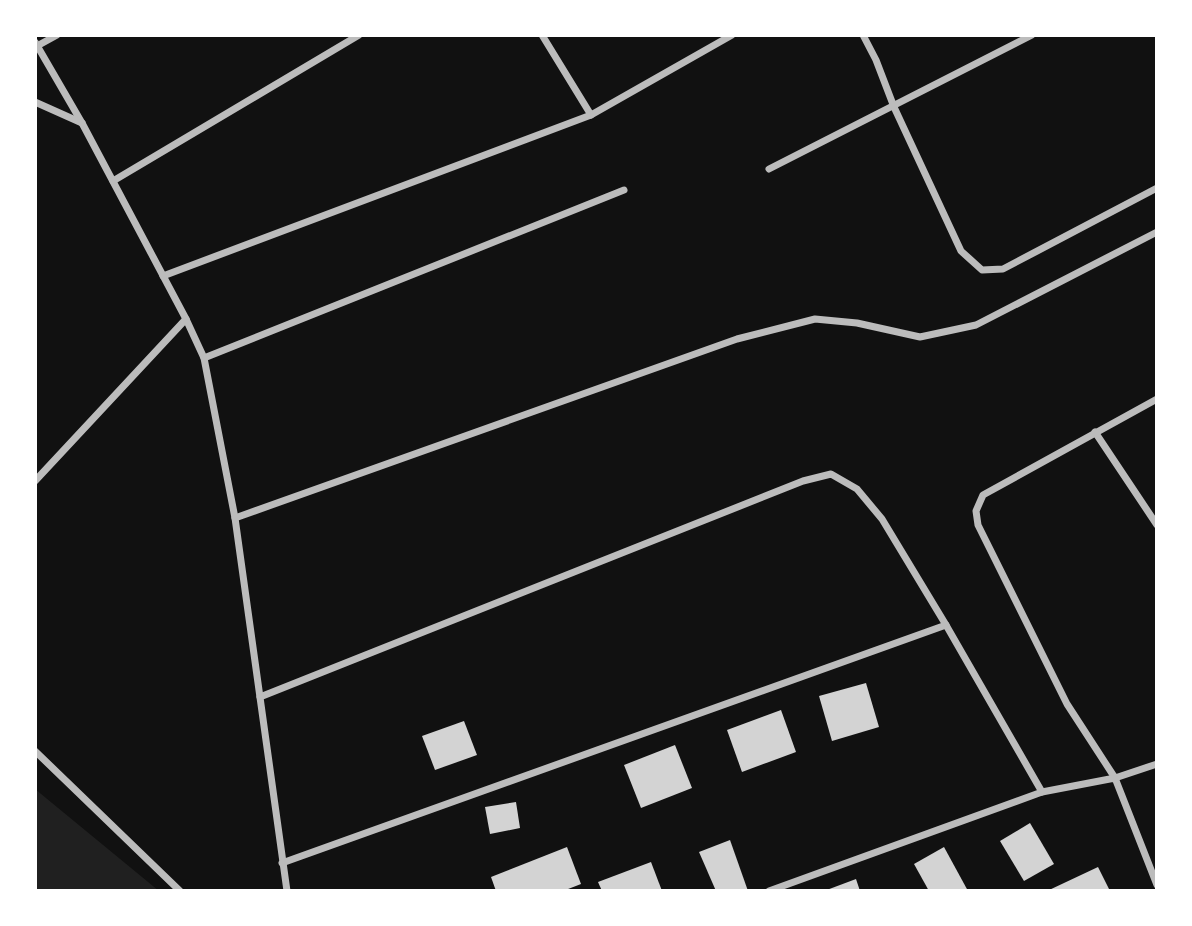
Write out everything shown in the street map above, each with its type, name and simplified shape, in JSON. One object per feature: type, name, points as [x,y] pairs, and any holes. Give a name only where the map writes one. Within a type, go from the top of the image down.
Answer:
[{"type":"street","points":[[57,35],[36,44],[82,123],[204,358],[235,518],[287,891]]},
{"type":"street","points":[[113,181],[359,35]]},
{"type":"street","points":[[542,35],[591,115]]},
{"type":"street","points":[[163,276],[591,115],[732,35]]},
{"type":"street","points":[[863,35],[961,251],[982,270],[1003,269],[1157,188]]},
{"type":"street","points":[[769,169],[1032,35]]},
{"type":"street","points":[[35,102],[82,123]]},
{"type":"street","points":[[204,358],[624,190]]},
{"type":"street","points":[[235,518],[737,339],[815,319],[857,323],[920,337],[976,325],[1157,232]]},
{"type":"street","points":[[35,481],[186,319]]},
{"type":"street","points":[[1157,399],[983,495],[976,511],[978,525],[1067,704],[1115,778],[1157,885]]},
{"type":"street","points":[[1095,432],[1157,525]]},
{"type":"street","points":[[260,697],[803,481],[831,474],[857,489],[882,519],[1042,792]]},
{"type":"street","points":[[282,863],[946,625]]},
{"type":"street","points":[[35,751],[180,891]]},
{"type":"street","points":[[769,891],[1042,792],[1115,778],[1157,764]]},
{"type":"shaded area","points":[[35,789],[159,891],[35,891]]},
{"type":"building","points":[[866,683],[879,727],[832,741],[819,696]]},
{"type":"building","points":[[781,710],[796,752],[742,772],[727,730]]},
{"type":"building","points":[[464,721],[477,755],[435,770],[422,736]]},
{"type":"building","points":[[675,745],[692,788],[641,808],[624,765]]},
{"type":"building","points":[[516,802],[520,828],[490,834],[485,807]]},
{"type":"building","points":[[1030,823],[1054,864],[1024,881],[1000,841]]},
{"type":"building","points":[[730,840],[748,891],[716,891],[699,852]]},
{"type":"building","points":[[567,847],[581,884],[563,891],[496,891],[491,877]]},
{"type":"building","points":[[944,847],[968,891],[929,891],[914,864]]},
{"type":"building","points":[[651,862],[662,891],[602,891],[598,882]]},
{"type":"building","points":[[1098,867],[1110,891],[1047,891]]},
{"type":"building","points":[[856,879],[860,891],[824,891]]}]
